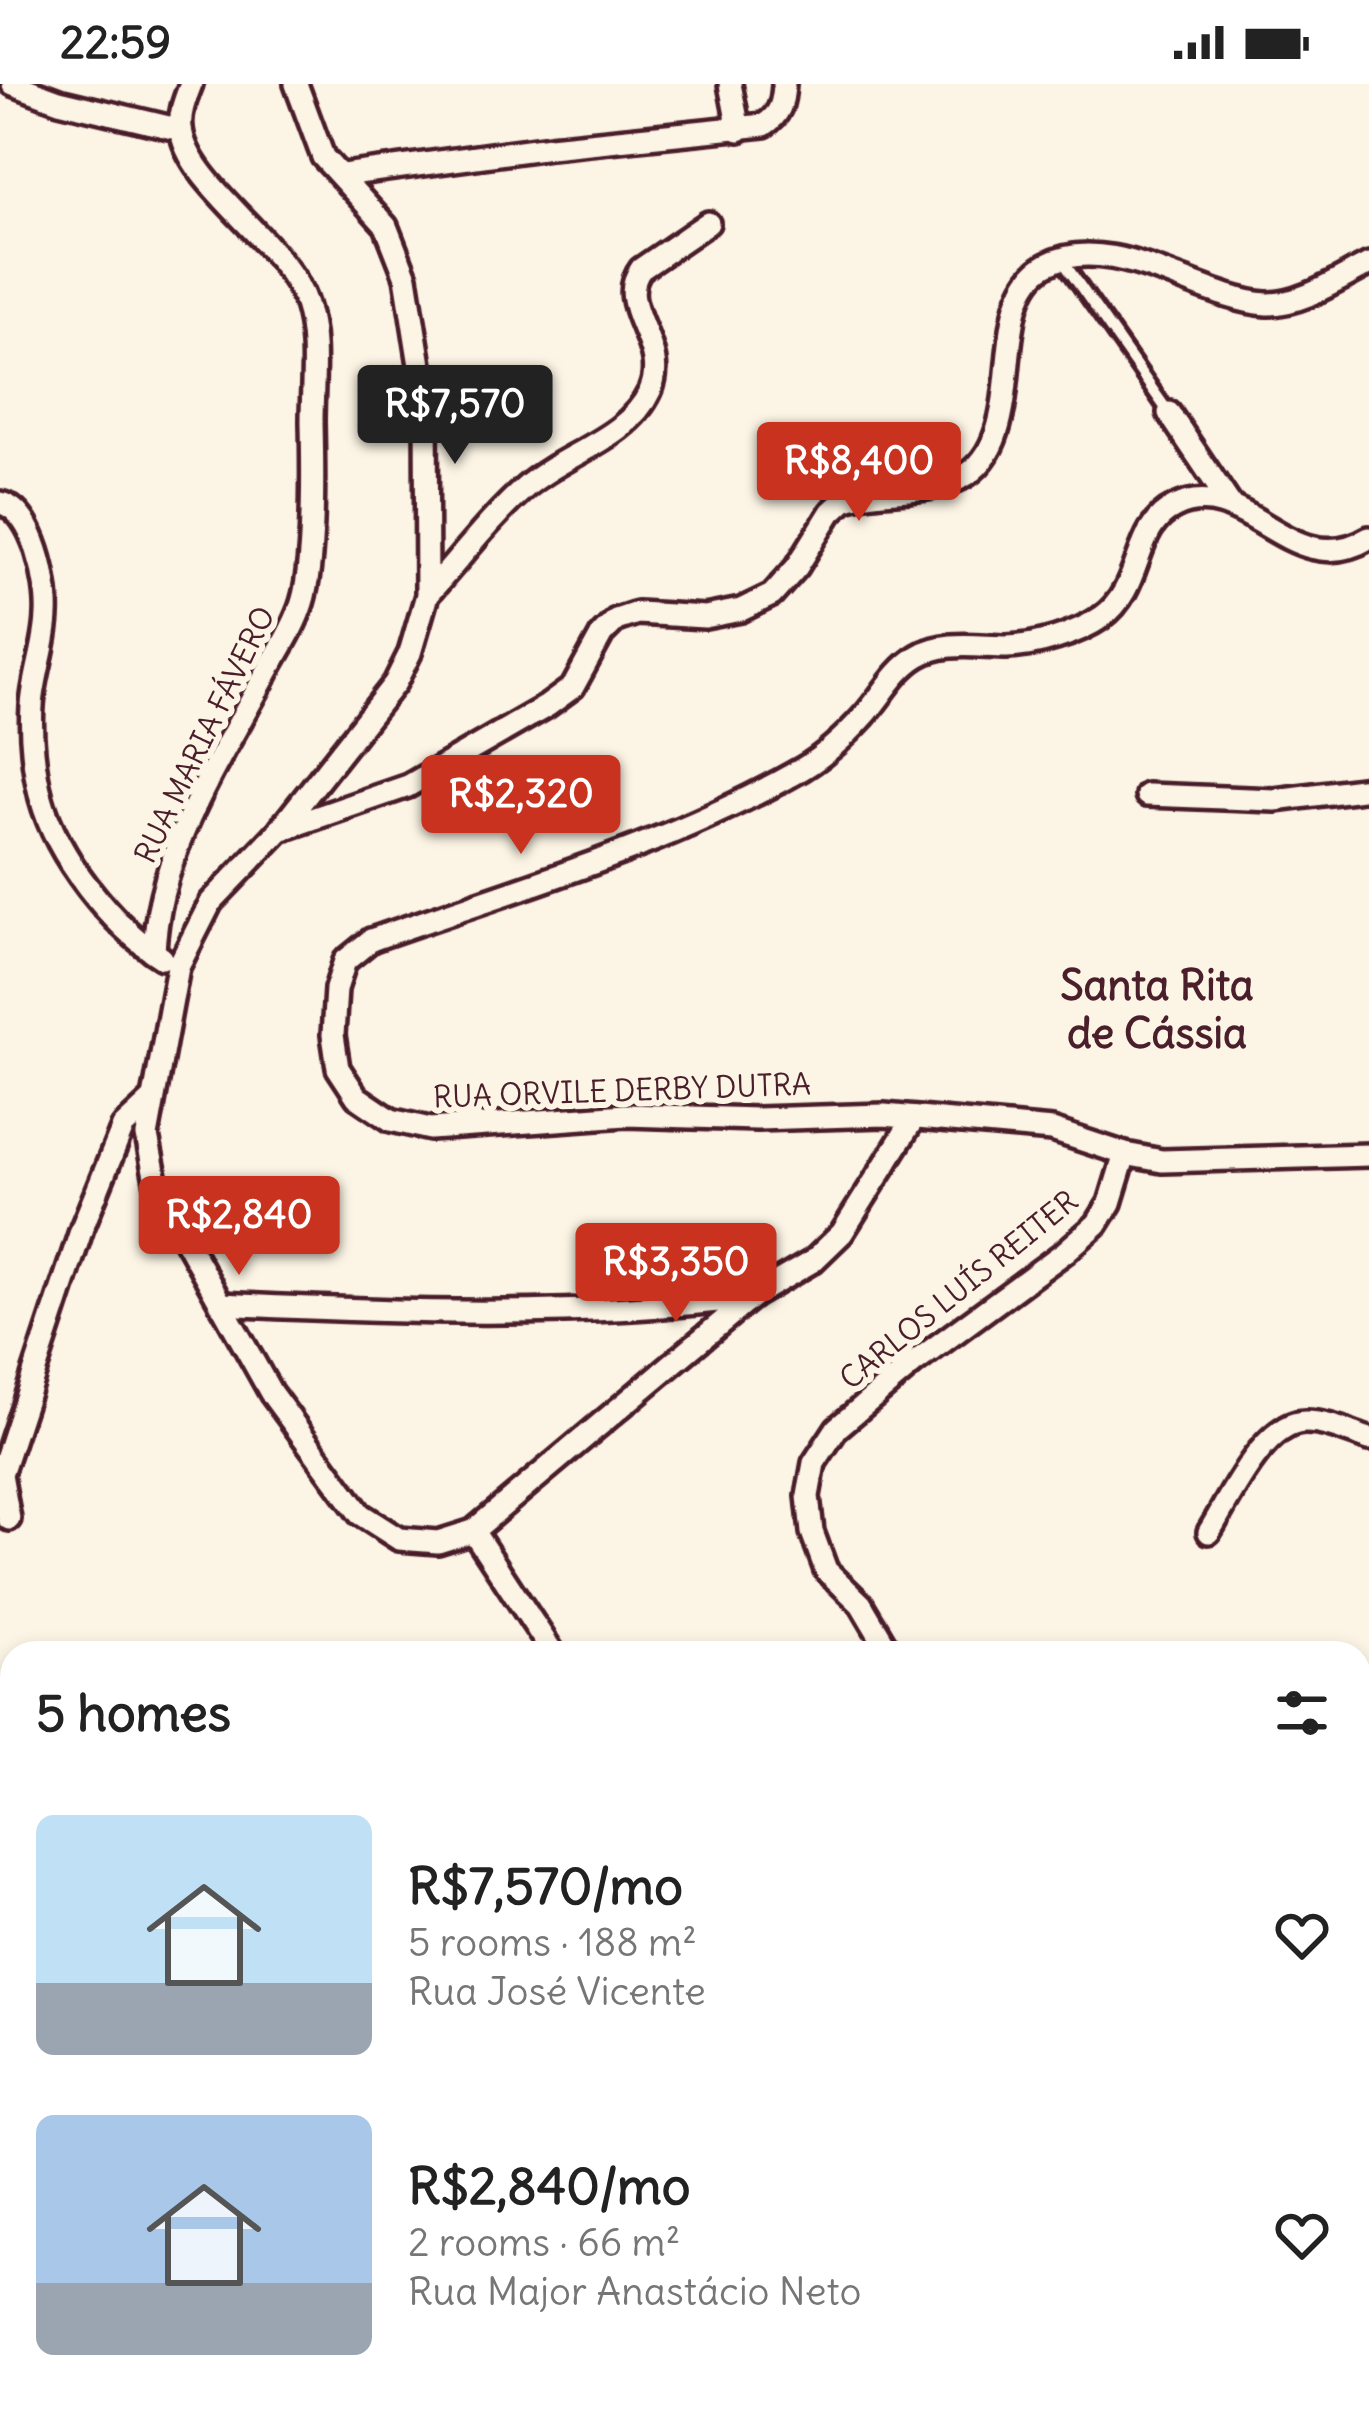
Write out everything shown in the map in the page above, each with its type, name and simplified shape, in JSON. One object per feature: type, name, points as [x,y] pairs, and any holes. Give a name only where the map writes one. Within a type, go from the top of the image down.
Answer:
[{"type":"street","points":[[13,84],[60,92],[181,130],[191,84]]},
{"type":"street","points":[[296,84],[323,157],[386,226],[406,277],[426,403],[427,595],[410,653],[395,683],[280,830],[211,902],[178,968],[147,1136],[156,1181],[271,1393],[360,1514],[400,1539],[438,1542],[473,1532],[753,1297],[813,1261],[842,1233],[914,1118]]},
{"type":"street","points":[[730,84],[739,130]]},
{"type":"street","points":[[343,175],[764,125],[782,106],[784,84]]},
{"type":"street","name":"RUA MARIA FÁVERO","points":[[154,952],[155,913],[171,864],[303,602],[310,499],[312,335],[306,303],[261,237],[203,174],[181,130]]},
{"type":"street","points":[[427,595],[522,489],[611,433],[638,410],[652,388],[656,368],[652,342],[633,302],[634,278],[708,223]]},
{"type":"street","points":[[280,830],[409,786],[547,706],[573,687],[602,634],[616,620],[637,613],[705,616],[742,610],[772,595],[844,500],[963,477],[984,455],[998,423],[1017,303],[1029,278],[1049,262],[1085,256],[1132,261],[1270,304],[1301,297],[1369,264]]},
{"type":"street","points":[[1169,413],[1232,507]]},
{"type":"street","name":"RUA ORVILE DERBY DUTRA","points":[[1369,538],[1336,552],[1316,550],[1232,507],[1199,500],[1176,506],[1155,520],[1128,587],[1100,618],[1043,642],[1012,647],[951,645],[920,654],[898,672],[864,716],[806,767],[667,833],[370,940],[345,962],[335,989],[333,1035],[338,1068],[357,1097],[391,1120],[444,1129],[626,1115],[757,1119],[848,1114],[1052,1130],[1125,1154],[1198,1163],[1369,1155]]},
{"type":"street","points":[[0,503],[16,509],[24,520],[46,592],[47,616],[32,707],[41,800],[85,885],[154,952],[178,968]]},
{"type":"street","points":[[1147,795],[1276,800],[1369,788]]},
{"type":"street","points":[[9,1519],[2,1474],[82,1228],[123,1127],[152,1101]]},
{"type":"street","name":"CARLOS LUÍS REITER","points":[[883,1641],[861,1604],[826,1570],[812,1532],[808,1496],[814,1462],[837,1428],[1096,1224],[1110,1203],[1125,1154]]},
{"type":"street","points":[[221,1304],[412,1312],[690,1305],[753,1297]]},
{"type":"street","points":[[1209,1532],[1267,1442],[1282,1427],[1300,1422],[1326,1424],[1369,1439]]},
{"type":"street","points":[[473,1532],[545,1641]]},
{"type":"lane","points":[[1062,260],[1169,413]]},
{"type":"district","name":"Santa Rita de Cássia","points":[[1157,1009]]}]
